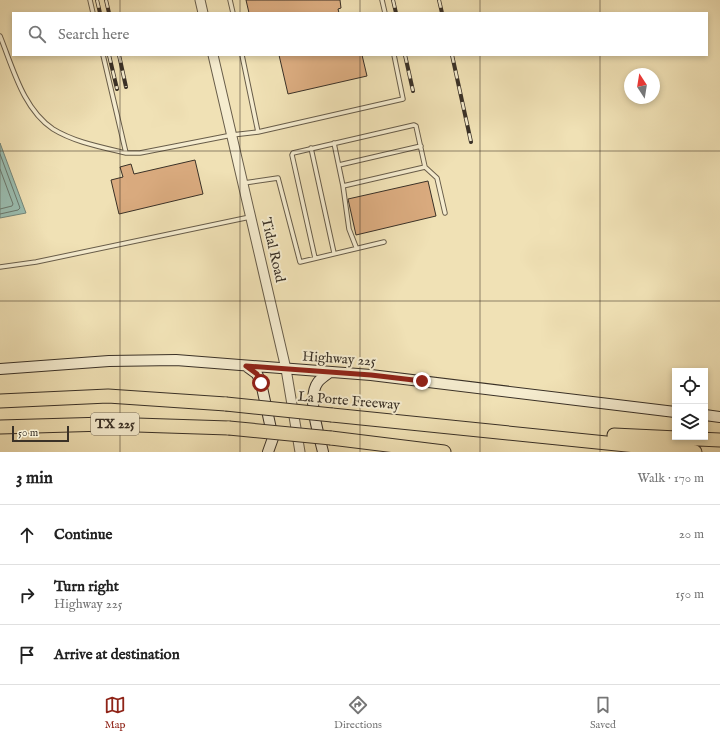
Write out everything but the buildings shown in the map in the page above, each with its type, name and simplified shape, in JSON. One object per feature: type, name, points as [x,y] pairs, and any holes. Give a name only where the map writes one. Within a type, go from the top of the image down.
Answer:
[{"type":"highway","name":"La Porte Freeway","points":[[0,401],[108,396],[226,404],[695,452]]},
{"type":"highway","name":"TX 225","points":[[0,427],[106,424],[229,428],[331,438],[444,452]]},
{"type":"highway","points":[[470,428],[720,440]]},
{"type":"main road","name":"Highway 225","points":[[0,369],[109,361],[176,360],[371,375],[672,412]]},
{"type":"main road","points":[[246,366],[257,374],[261,383],[273,438],[268,452]]},
{"type":"main road","points":[[323,452],[312,402],[313,392],[318,382],[330,372]]},
{"type":"main road","points":[[708,415],[720,417]]},
{"type":"street","points":[[200,0],[203,12]]},
{"type":"street","name":"Tidal Road","points":[[213,56],[286,369],[300,452]]},
{"type":"lane","points":[[90,0],[93,12]]},
{"type":"lane","points":[[230,0],[233,12]]},
{"type":"lane","points":[[382,0],[385,12]]},
{"type":"lane","points":[[0,36],[24,95],[40,118],[52,128],[70,137],[126,153],[161,150],[232,135],[258,132],[403,99],[394,56]]},
{"type":"lane","points":[[103,56],[126,153]]},
{"type":"lane","points":[[242,56],[258,132]]},
{"type":"lane","points":[[315,258],[292,155],[293,153],[414,125],[416,126],[425,167],[437,178],[445,213]]},
{"type":"lane","points":[[334,143],[350,229],[356,247]]},
{"type":"lane","points":[[339,165],[421,146]]},
{"type":"lane","points":[[311,148],[334,253]]},
{"type":"lane","points":[[343,186],[425,167]]},
{"type":"lane","points":[[243,183],[278,178],[298,260],[300,262],[356,247],[384,242]]},
{"type":"lane","points":[[0,267],[36,262],[251,217]]},
{"type":"water","points":[[0,143],[26,213],[0,218]]},
{"type":"railway","points":[[97,0],[100,12]]},
{"type":"railway","points":[[106,0],[109,12]]},
{"type":"railway","points":[[393,0],[396,12]]},
{"type":"railway","points":[[439,0],[442,12]]},
{"type":"railway","points":[[109,56],[117,89]]},
{"type":"railway","points":[[119,56],[126,87]]},
{"type":"railway","points":[[405,56],[413,91]]},
{"type":"railway","points":[[452,56],[471,142]]},
{"type":"route","points":[[261,383],[257,374],[246,366],[371,375],[422,381]]}]
